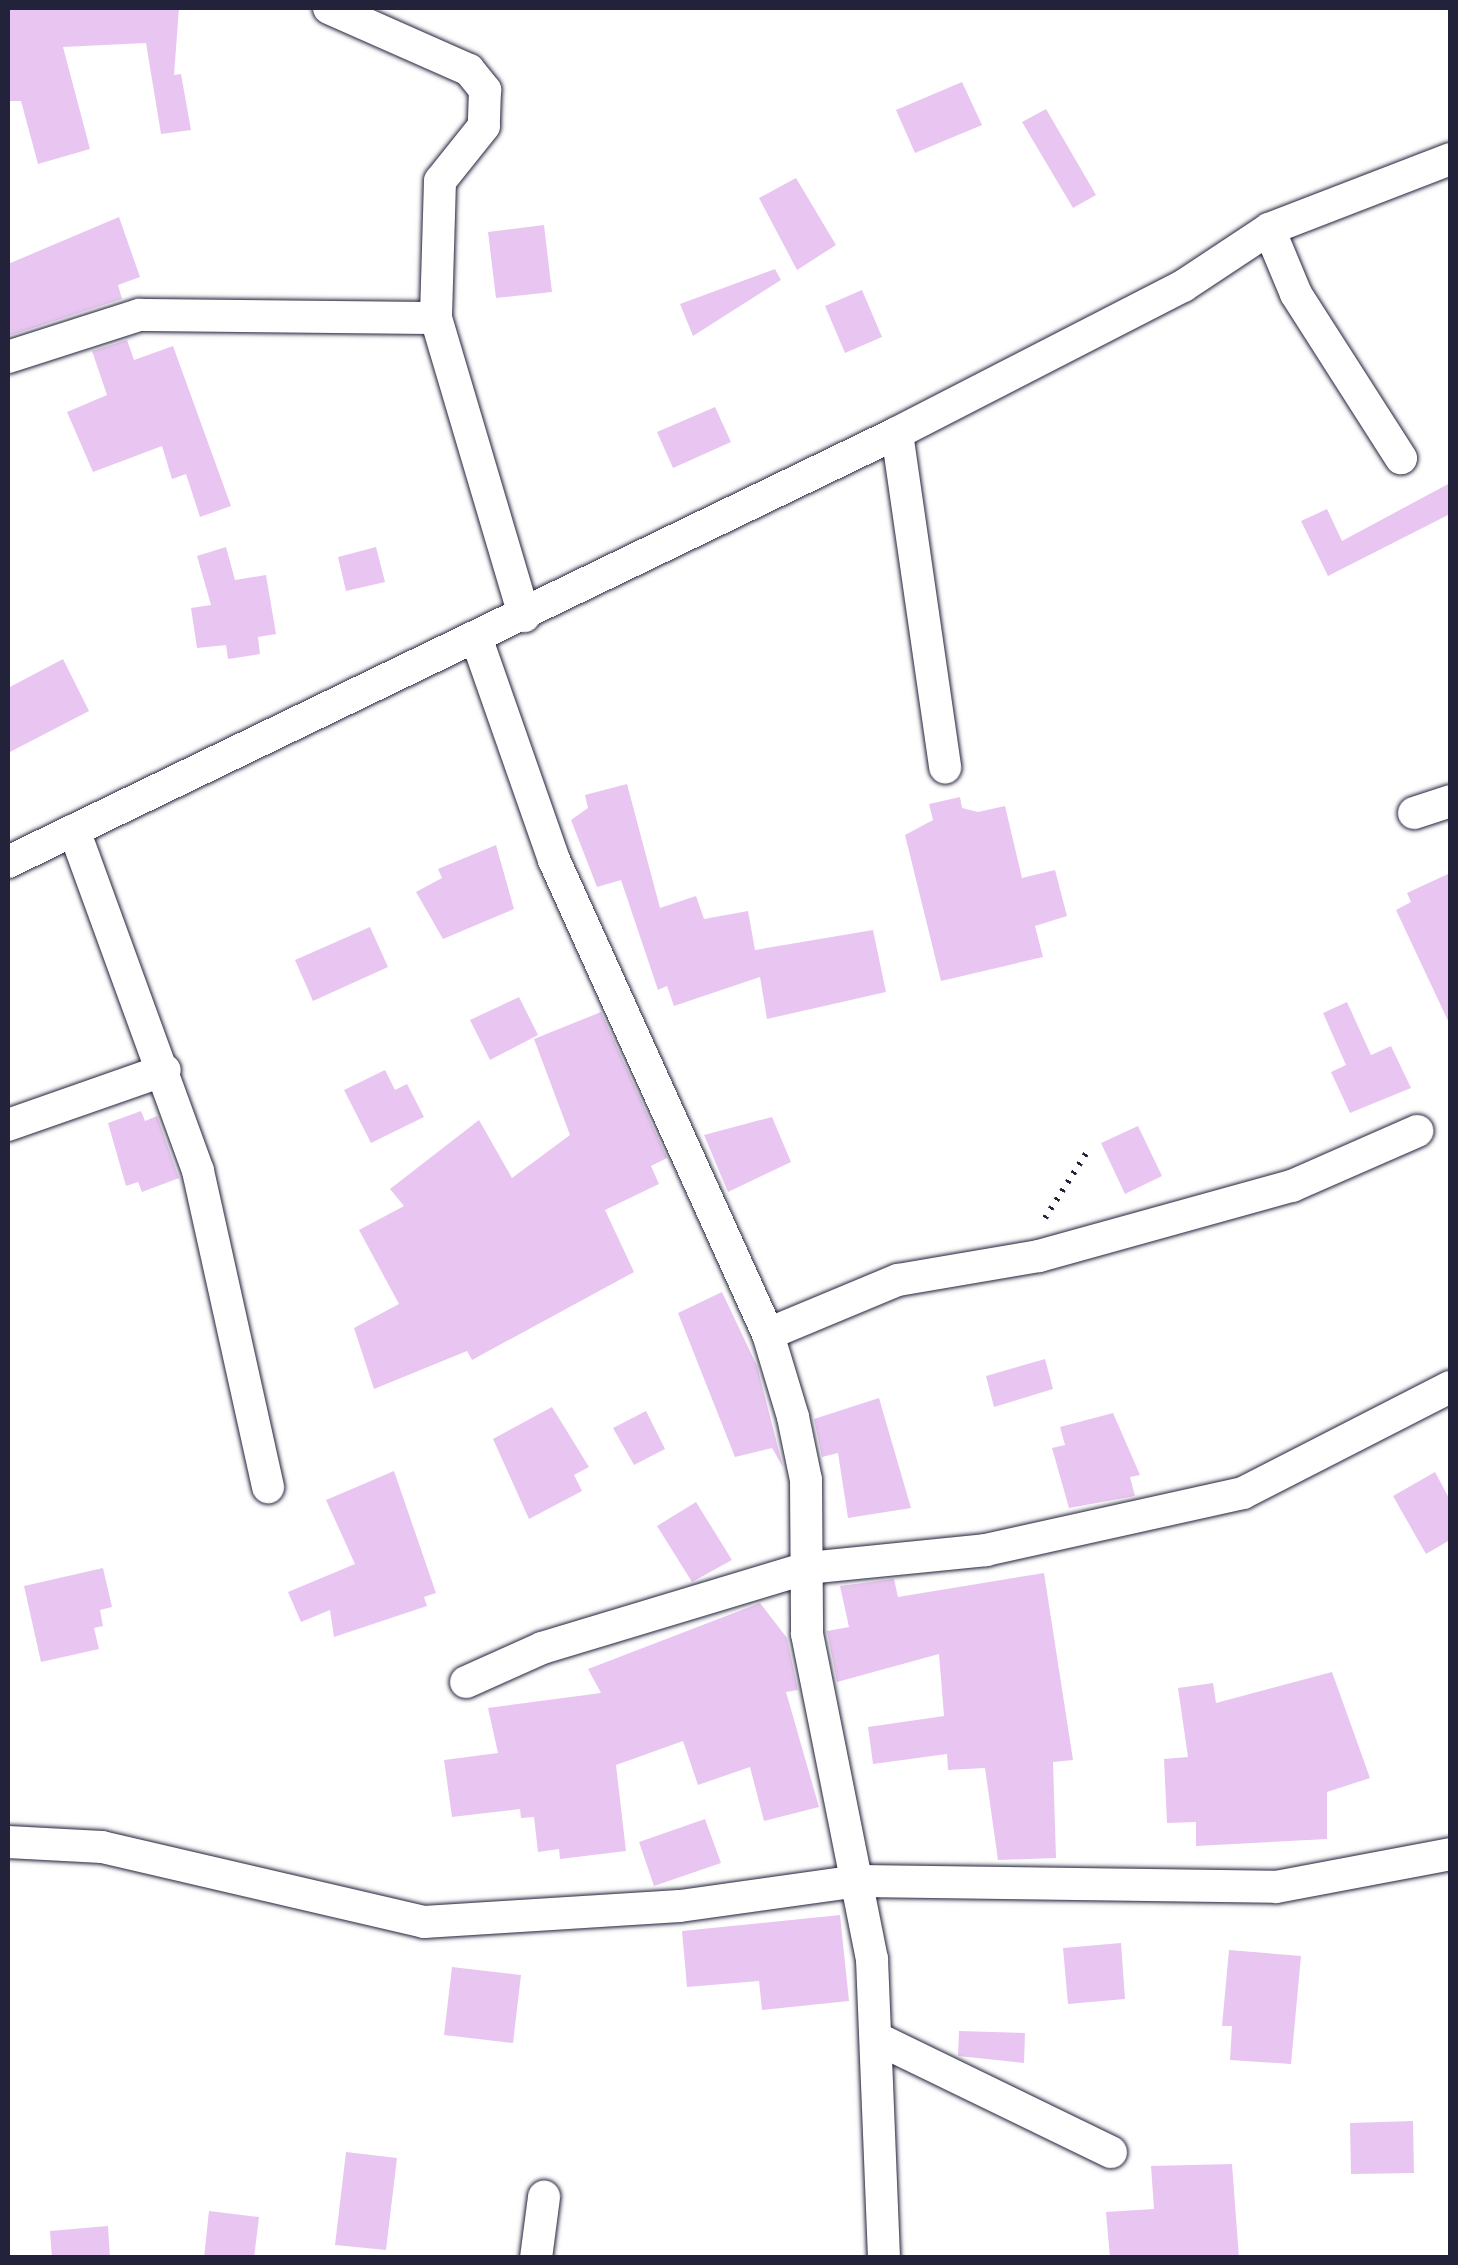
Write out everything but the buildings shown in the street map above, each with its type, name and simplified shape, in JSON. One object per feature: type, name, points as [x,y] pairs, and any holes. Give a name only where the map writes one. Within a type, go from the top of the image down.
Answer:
[{"type":"street","points":[[329,8],[469,70],[484,90],[484,126],[440,181],[436,318],[524,616]]},
{"type":"street","points":[[10,864],[897,434],[1183,286],[1269,229],[1449,164]]},
{"type":"street","points":[[1269,229],[1296,294],[1401,458]]},
{"type":"street","points":[[8,358],[139,315],[436,318]]},
{"type":"street","points":[[897,434],[945,768]]},
{"type":"street","points":[[478,640],[554,860],[768,1334],[806,1480],[807,1634],[859,1881],[878,2038],[884,2258]]},
{"type":"street","points":[[1414,813],[1450,801]]},
{"type":"street","points":[[74,830],[165,1070],[207,1201],[268,1487]]},
{"type":"street","points":[[8,1125],[165,1070]]},
{"type":"street","points":[[768,1334],[898,1280],[1016,1260],[1292,1186],[1417,1131]]},
{"type":"street","points":[[466,1682],[542,1648],[807,1568],[986,1550],[1201,1505],[1292,1471],[1450,1387]]},
{"type":"street","points":[[8,1842],[102,1847],[424,1922],[680,1906],[859,1881],[1276,1887],[1450,1854]]},
{"type":"street","points":[[878,2038],[1111,2152]]},
{"type":"street","points":[[536,2258],[544,2197]]},
{"type":"path","points":[[1016,1260],[1089,1149]]}]
